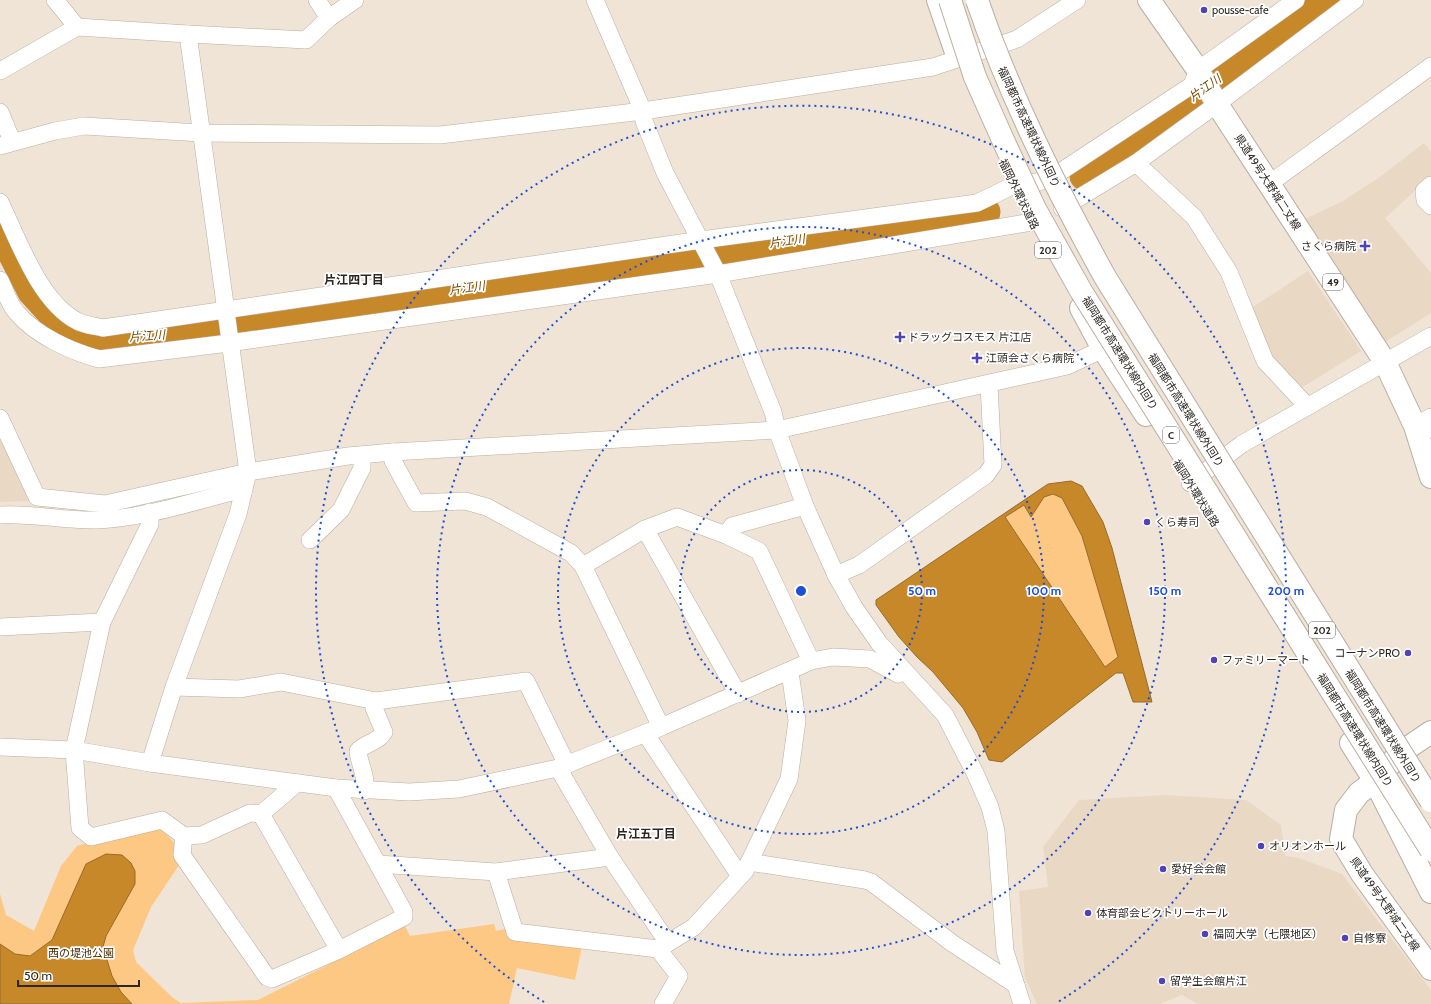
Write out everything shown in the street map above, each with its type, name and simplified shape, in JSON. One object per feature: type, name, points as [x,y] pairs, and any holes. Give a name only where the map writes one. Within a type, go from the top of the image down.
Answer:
[{"type":"main road","name":"福岡外環状道路","points":[[940,0],[959,59],[1012,186],[1103,349],[1190,483],[1375,781],[1431,892]]},
{"type":"main road","name":"福岡都市高速環状線内回り","points":[[940,0],[1036,209],[1081,291],[1431,850]]},
{"type":"main road","name":"202","points":[[973,0],[1048,180],[1062,208],[1134,333],[1400,753],[1431,793]]},
{"type":"main road","name":"福岡都市高速環状線外回り","points":[[977,0],[999,64],[1028,128],[1062,198],[1105,277],[1431,801]]},
{"type":"main road","name":"県道49号大野城二丈線","points":[[1149,0],[1199,73],[1269,184],[1426,424],[1431,477]]},
{"type":"main road","name":"県道49号大野城二丈線","points":[[1431,732],[1400,753],[1375,781],[1359,793],[1346,810],[1341,839],[1362,874],[1431,969]]},
{"type":"street","points":[[56,0],[77,27]]},
{"type":"street","points":[[317,0],[329,18]]},
{"type":"street","points":[[0,71],[77,27],[306,40],[329,18],[355,0]]},
{"type":"street","points":[[595,0],[643,111],[644,121],[665,173],[718,274],[773,412],[777,430],[805,506],[836,575],[854,607],[880,643],[945,716],[975,773],[990,807],[996,831],[1005,951],[1022,1004]]},
{"type":"street","points":[[0,112],[6,144],[55,131],[84,126],[201,133],[440,135],[643,111],[933,67],[1017,39],[1078,0]]},
{"type":"street","points":[[0,202],[41,287],[55,304],[77,321],[103,328],[702,241],[977,203],[1012,186],[1048,180],[1192,85],[1199,73],[1296,0]]},
{"type":"street","points":[[1062,208],[1136,163],[1216,101],[1355,0]]},
{"type":"street","points":[[150,763],[174,688],[238,514],[248,472],[188,34]]},
{"type":"street","points":[[1269,184],[1431,66]]},
{"type":"street","points":[[1136,163],[1194,217],[1229,272],[1265,361],[1308,406]]},
{"type":"street","points":[[1431,185],[1424,191],[1425,200],[1431,206]]},
{"type":"street","points":[[0,280],[16,313],[48,339],[81,354],[99,359],[229,339],[718,274],[1032,222]]},
{"type":"street","points":[[1190,483],[1218,464],[1242,444],[1431,336]]},
{"type":"street","points":[[0,418],[37,496],[105,504],[248,472],[362,455],[777,430],[1067,366],[1103,349]]},
{"type":"street","points":[[836,575],[859,565],[986,475],[993,465],[989,384]]},
{"type":"street","points":[[392,452],[393,461],[416,503],[464,501],[487,507],[571,553],[583,566],[661,727]]},
{"type":"street","points":[[310,540],[341,510],[362,468],[362,455]]},
{"type":"street","points":[[0,515],[17,514],[98,520],[150,512],[236,491],[243,493]]},
{"type":"street","points":[[726,535],[732,526],[805,506]]},
{"type":"street","points":[[150,512],[150,524],[102,622],[74,750],[80,828],[91,837],[162,820],[184,836],[202,835],[250,813],[261,814],[297,783]]},
{"type":"street","points":[[583,566],[645,529],[677,517],[726,535],[759,551],[811,661]]},
{"type":"street","points":[[645,529],[738,694]]},
{"type":"street","points":[[0,627],[102,622]]},
{"type":"street","points":[[0,747],[74,750],[150,763],[364,791],[409,792],[459,789],[562,766],[661,727],[811,661],[833,657],[870,659],[898,674],[902,669]]},
{"type":"street","points":[[496,872],[515,932],[663,946],[694,927],[740,876],[749,862],[789,779],[797,721],[791,679],[787,672]]},
{"type":"street","points":[[174,688],[239,689],[281,682],[374,701],[526,682],[562,766],[610,857],[680,976],[663,1004]]},
{"type":"street","points":[[364,791],[366,783],[359,761],[358,751],[362,747],[381,737],[384,732],[374,708],[374,701]]},
{"type":"street","points":[[645,733],[740,876]]},
{"type":"street","points":[[184,836],[182,855],[266,977],[272,979],[339,950],[404,917],[404,912],[336,788]]},
{"type":"street","points":[[261,814],[339,950]]},
{"type":"street","points":[[378,864],[496,872],[610,857]]},
{"type":"street","points":[[749,862],[871,882],[952,943],[1016,985]]},
{"type":"shaded area","name":"さくら病院","points":[[1424,143],[1431,152],[1431,176],[1385,218],[1431,273],[1431,313],[1385,342],[1303,220],[1343,201],[1380,177]]},
{"type":"shaded area","name":"さくら病院","points":[[1308,271],[1361,351],[1298,390],[1269,359],[1250,309]]},
{"type":"shaded area","points":[[0,438],[29,496],[29,501],[0,502]]},
{"type":"shaded area","points":[[1071,481],[1082,486],[1103,522],[1112,548],[1152,702],[1133,702],[1123,673],[1116,673],[1002,762],[989,760],[977,732],[963,708],[933,672],[899,637],[876,605],[876,600],[1048,484]],"holes":[[[1053,494],[1062,498],[1082,536],[1118,657],[1105,667],[1005,517],[1024,505],[1031,517],[1044,497]]]},
{"type":"shaded area","name":"福岡大学（七隈地区）","points":[[1165,795],[1246,800],[1281,825],[1285,856],[1299,858],[1342,874],[1431,990],[1431,1004],[1198,1004],[1182,995],[1160,1004],[1037,1004],[1025,978],[1019,891],[1048,887],[1043,847],[1079,800]]},
{"type":"shaded area","points":[[106,854],[122,855],[131,863],[135,871],[135,884],[106,936],[103,947],[112,976],[121,992],[132,1004],[0,1004],[0,944],[15,954],[30,956],[52,940],[86,864]]},
{"type":"green space","points":[[1053,493],[1062,498],[1082,536],[1118,657],[1105,667],[1004,517],[1024,505],[1031,516],[1044,497]]},
{"type":"green space","name":"西の堤池公園","points":[[162,829],[177,846],[179,865],[151,907],[133,950],[136,962],[173,998],[181,1003],[258,1000],[405,926],[410,936],[494,924],[496,931],[509,928],[582,946],[575,980],[517,968],[509,1004],[0,1004],[0,894],[6,915],[34,931],[61,866],[77,846],[120,833]]},
{"type":"waterway","name":"片江川","points":[[1084,176],[1326,0]]},
{"type":"waterway","name":"片江川","points":[[0,230],[32,292],[55,317],[79,331],[114,338],[239,329],[412,297],[719,253],[986,212]]},
{"type":"place","name":"pousse-cafe","points":[[1204,10]]},
{"type":"place","name":"さくら病院","points":[[1365,246]]},
{"type":"place","name":"ドラッグコスモス 片江店","points":[[900,337]]},
{"type":"place","name":"江頭会さくら病院","points":[[977,358]]},
{"type":"place","name":"くら寿司","points":[[1147,522]]},
{"type":"place","name":"コーナンPRO","points":[[1408,653]]},
{"type":"place","name":"ファミリーマート","points":[[1214,660]]},
{"type":"place","name":"オリオンホール","points":[[1261,846]]},
{"type":"place","name":"愛好会会館","points":[[1163,869]]},
{"type":"place","name":"体育部会ビクトリーホール","points":[[1088,913]]},
{"type":"place","name":"福岡大学（七隈地区）","points":[[1205,934]]},
{"type":"place","name":"自修寮","points":[[1345,938]]},
{"type":"place","name":"留学生会館片江","points":[[1162,981]]},
{"type":"district","name":"片江四丁目","points":[[354,280]]},
{"type":"district","name":"片江五丁目","points":[[646,834]]}]
